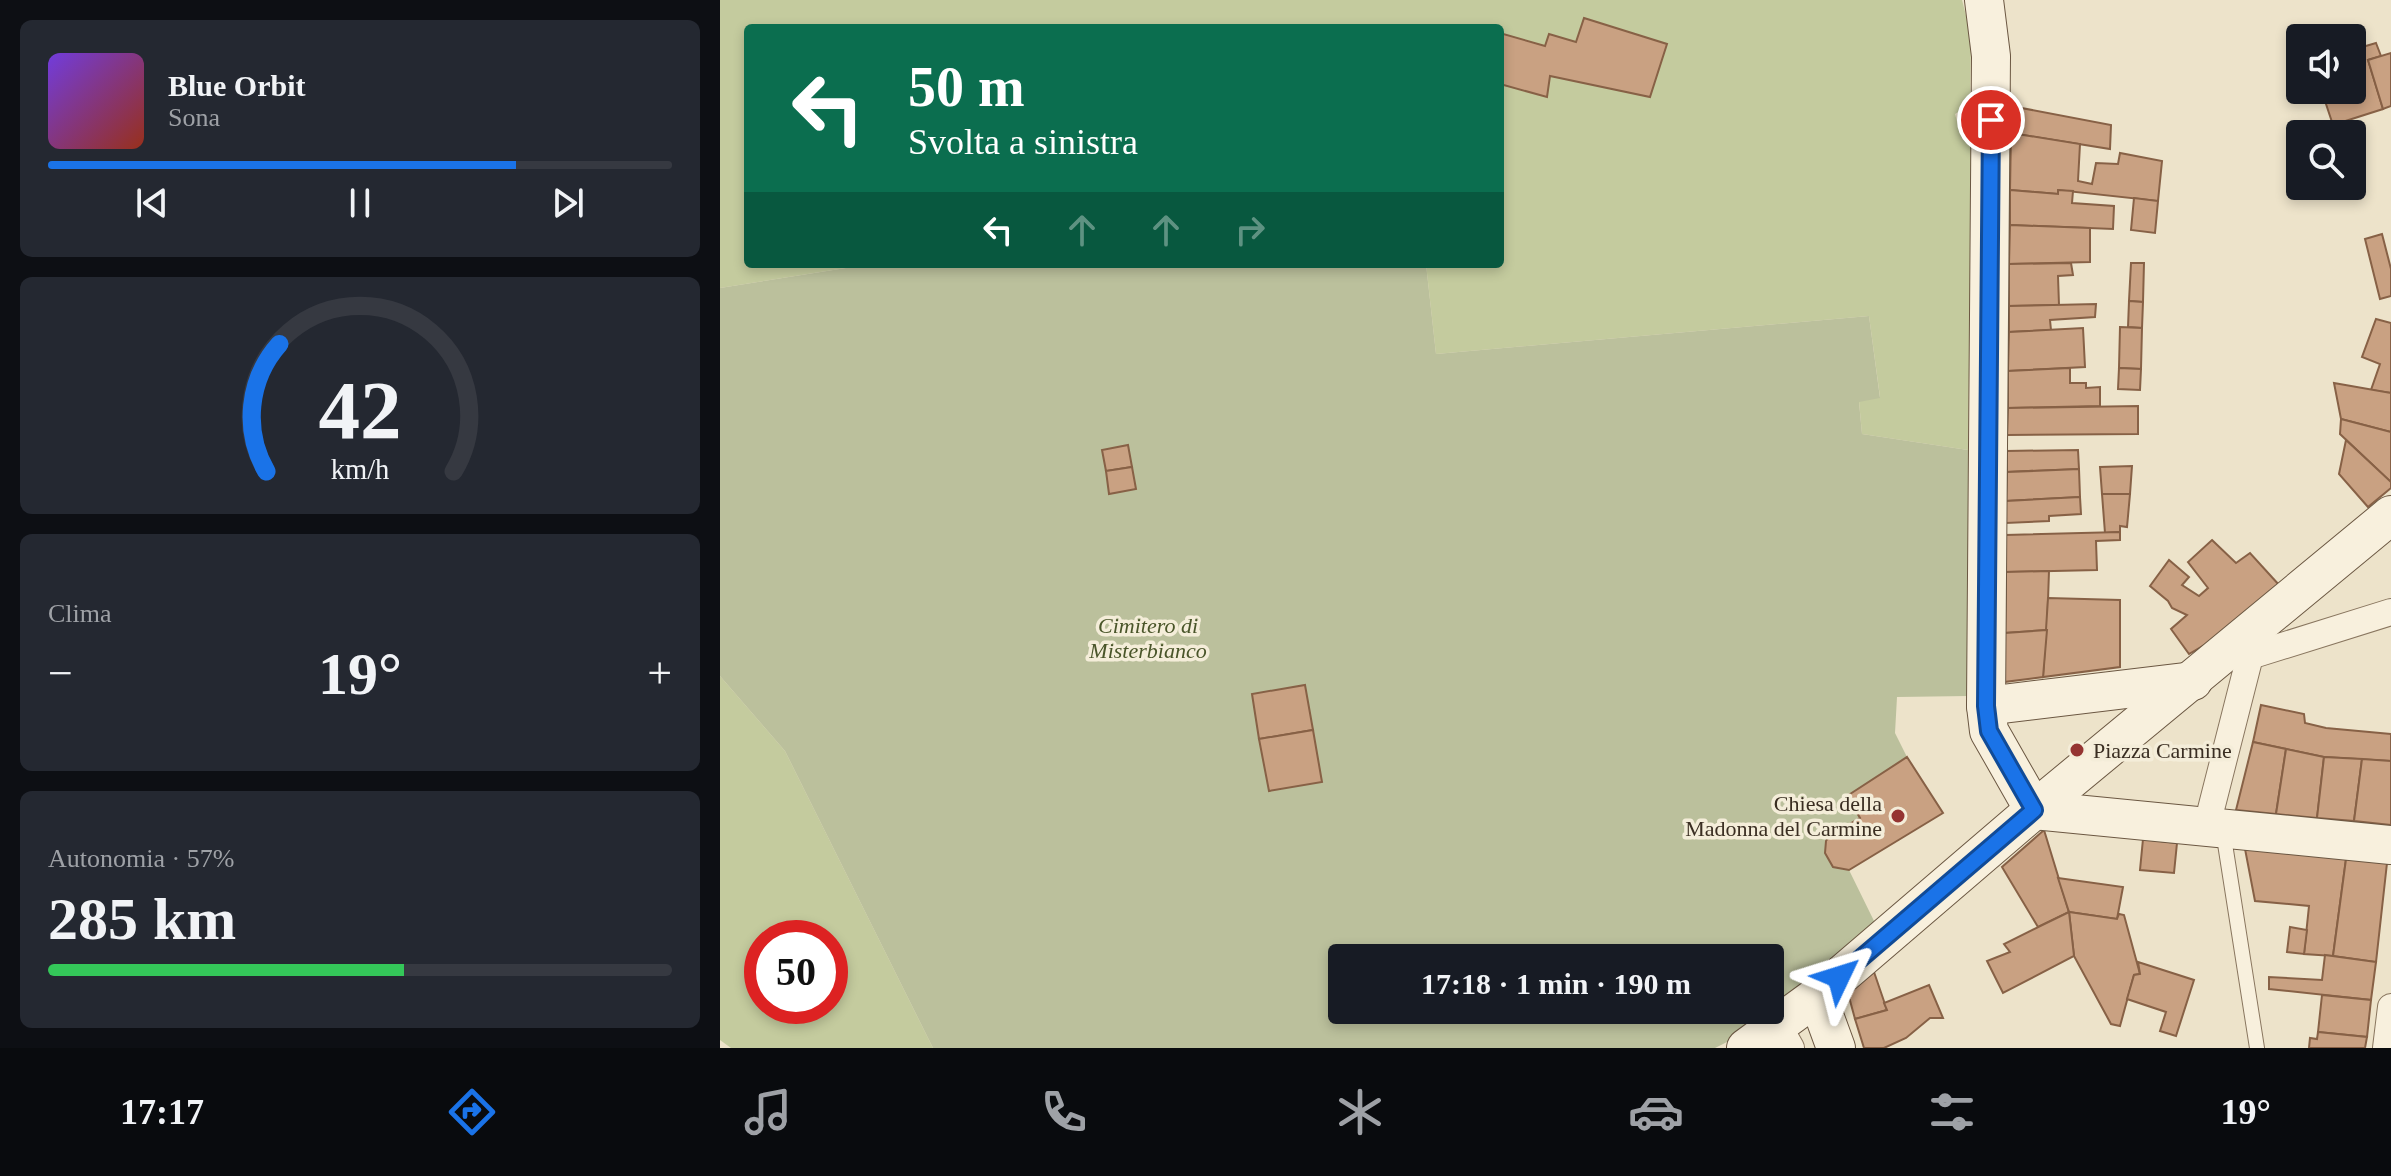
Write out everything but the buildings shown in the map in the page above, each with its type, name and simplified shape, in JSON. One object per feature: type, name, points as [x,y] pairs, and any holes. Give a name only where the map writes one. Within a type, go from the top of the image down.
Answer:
[{"type":"main road","points":[[1984,0],[1991,56],[1986,697],[1989,731],[2025,818]]},
{"type":"main road","points":[[1746,1048],[1784,1037],[1817,996],[2025,818],[2193,681],[2239,654],[2391,515]]},
{"type":"main road","points":[[1986,697],[2193,681]]},
{"type":"main road","points":[[2025,818],[2223,827],[2391,845]]},
{"type":"main road","points":[[1817,996],[1836,1048]]},
{"type":"street","points":[[2223,827],[2239,654],[2391,612]]},
{"type":"street","points":[[2386,1048],[2391,1007]]},
{"type":"lane","points":[[2223,827],[2257,1048]]},
{"type":"green space","points":[[720,0],[1962,0],[1971,35],[1970,105],[1955,114],[1960,133],[1972,145],[1968,450],[1862,434],[1859,401],[1880,397],[1869,316],[1436,354],[1426,268],[1504,268],[1504,24],[744,24],[744,268],[846,268],[720,288]]},
{"type":"green space","name":"Cimitero di Misterbianco","points":[[846,268],[1426,268],[1436,354],[1869,316],[1880,398],[1859,402],[1862,434],[1968,450],[1968,696],[1897,697],[1895,733],[1943,813],[1849,870],[1875,923],[1784,999],[1784,944],[1328,944],[1328,1024],[1754,1024],[1741,1035],[1715,1048],[933,1048],[785,751],[720,676],[720,288]]},
{"type":"green space","points":[[720,676],[785,751],[933,1048],[731,1048],[720,1040]]},
{"type":"place","name":"Piazza Carmine","points":[[2077,750]]},
{"type":"place","name":"Chiesa della Madonna del Carmine","points":[[1898,816]]},
{"type":"route","points":[[1839,977],[2034,810],[1989,731],[1986,706],[1991,120]]}]
